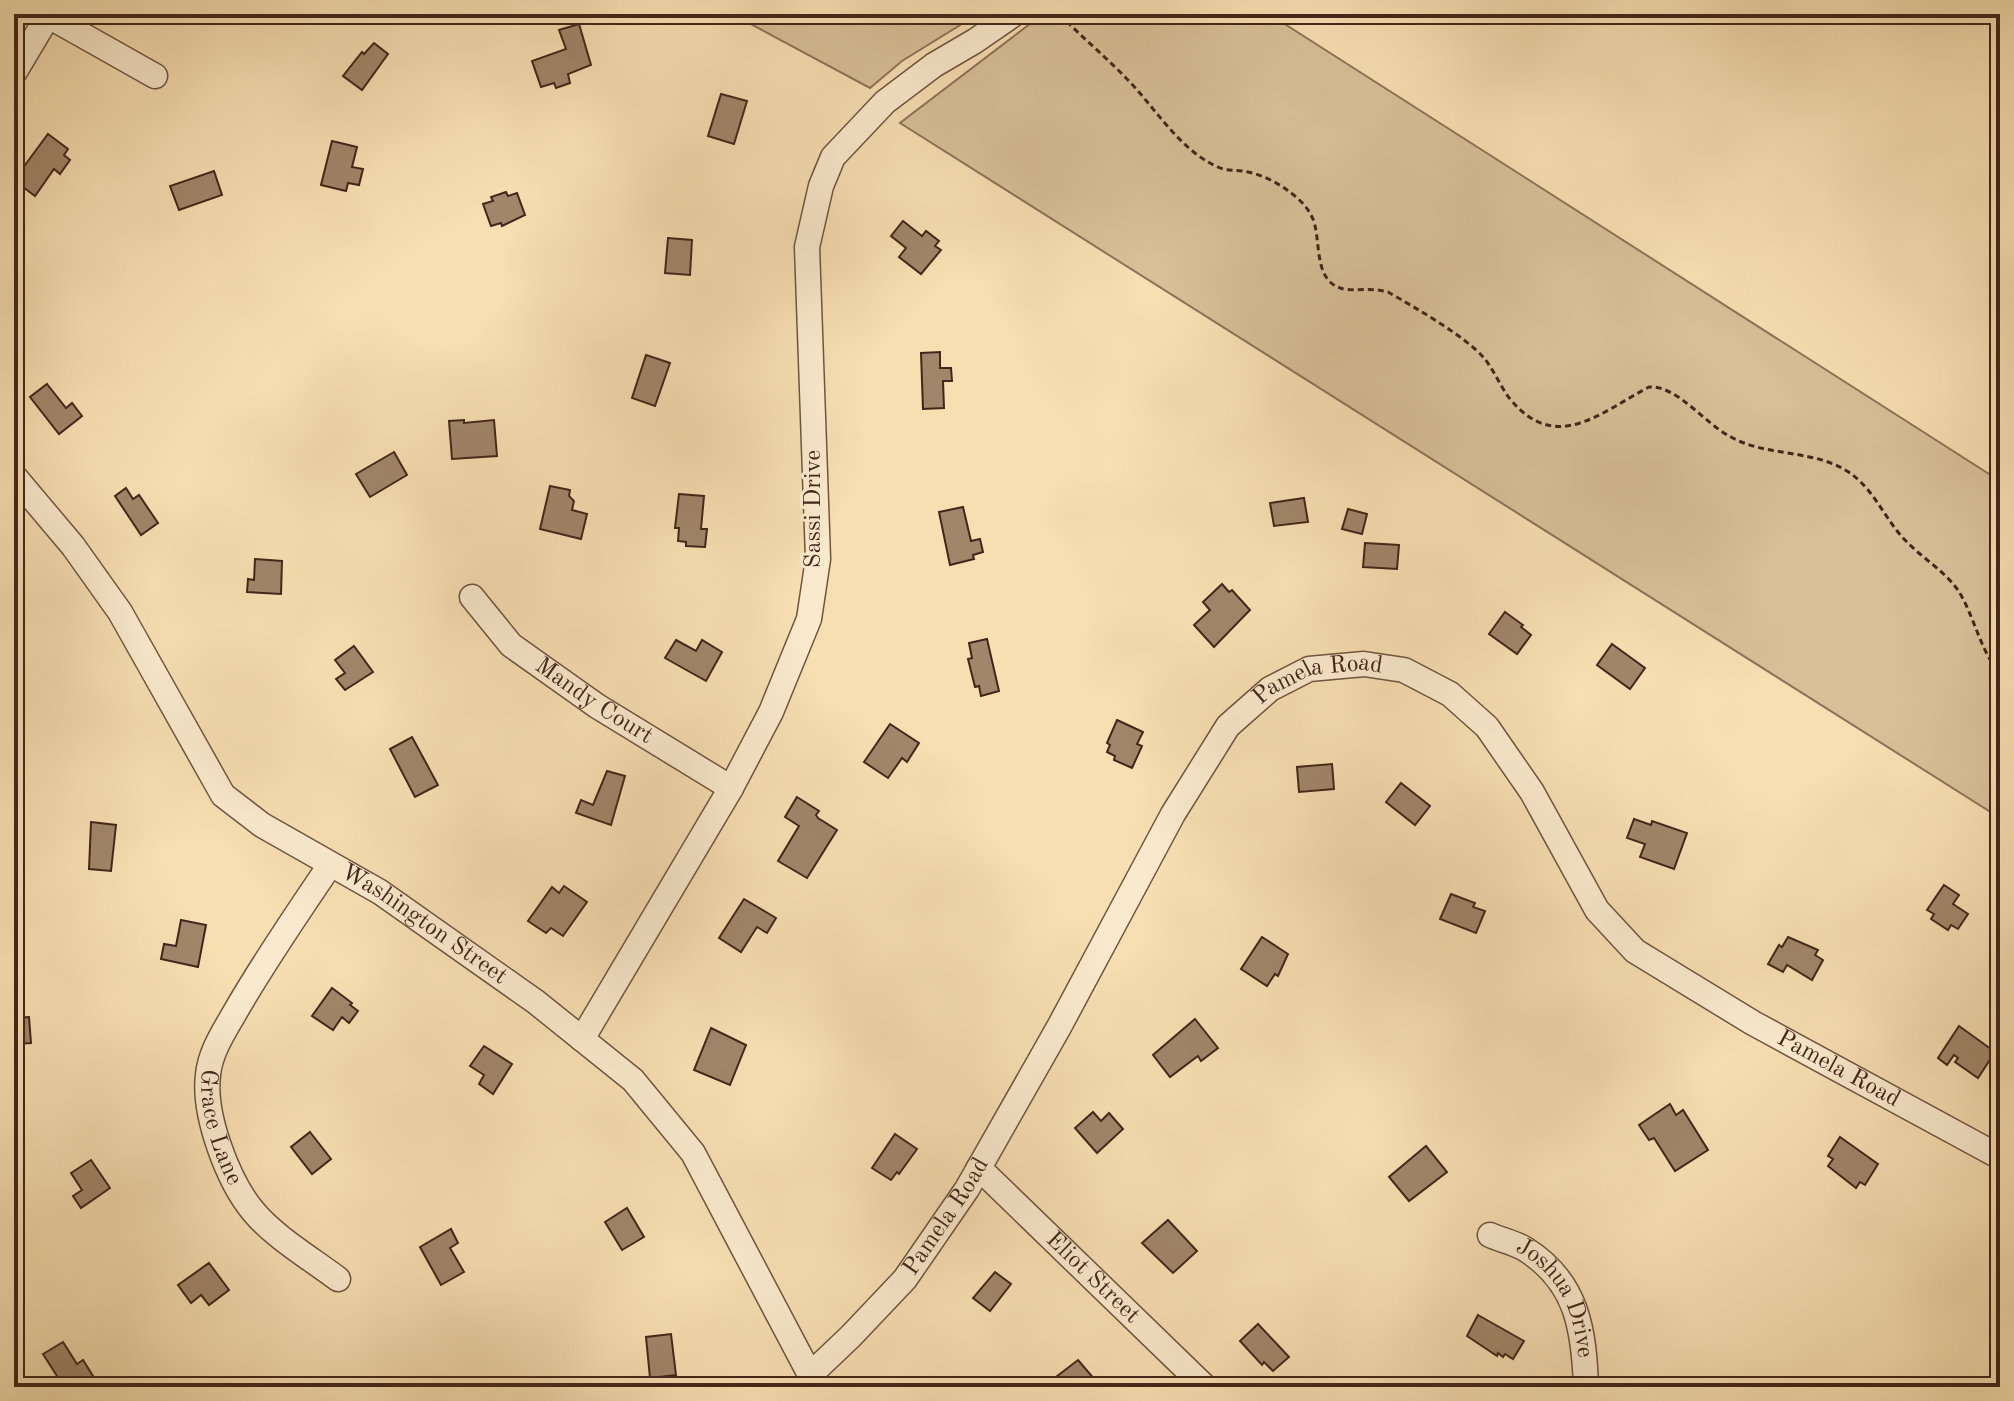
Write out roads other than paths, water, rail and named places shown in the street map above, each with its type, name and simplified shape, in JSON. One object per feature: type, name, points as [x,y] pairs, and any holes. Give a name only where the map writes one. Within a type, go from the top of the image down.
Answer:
[{"type":"street","name":"Sassi Drive","points":[[582,1039],[731,788],[771,712],[809,619],[818,559],[807,247],[821,186],[833,157],[885,102],[934,65],[1014,14]]},
{"type":"street","points":[[14,73],[47,15],[155,76]]},
{"type":"street","name":"Washington Street","points":[[14,476],[73,546],[120,612],[223,795],[262,825],[380,892],[536,1002],[633,1080],[693,1153],[814,1381]]},
{"type":"street","name":"Mandy Court","points":[[472,597],[511,645],[597,706],[731,788]]},
{"type":"street","name":"Pamela Road","points":[[814,1381],[905,1279],[979,1168],[1173,814],[1228,726],[1270,689],[1309,669],[1364,664],[1404,670],[1450,694],[1487,727],[1532,792],[1597,910],[1635,951],[1753,1023],[2000,1157]]},
{"type":"street","name":"Grace Lane","points":[[330,865],[247,990],[218,1043],[208,1075],[210,1114],[219,1152],[253,1211],[291,1245],[338,1279]]},
{"type":"street","name":"Eliot Street","points":[[979,1168],[1205,1387]]},
{"type":"street","name":"Joshua Drive","points":[[1490,1235],[1525,1248],[1553,1273],[1573,1302],[1581,1323],[1586,1387]]}]
